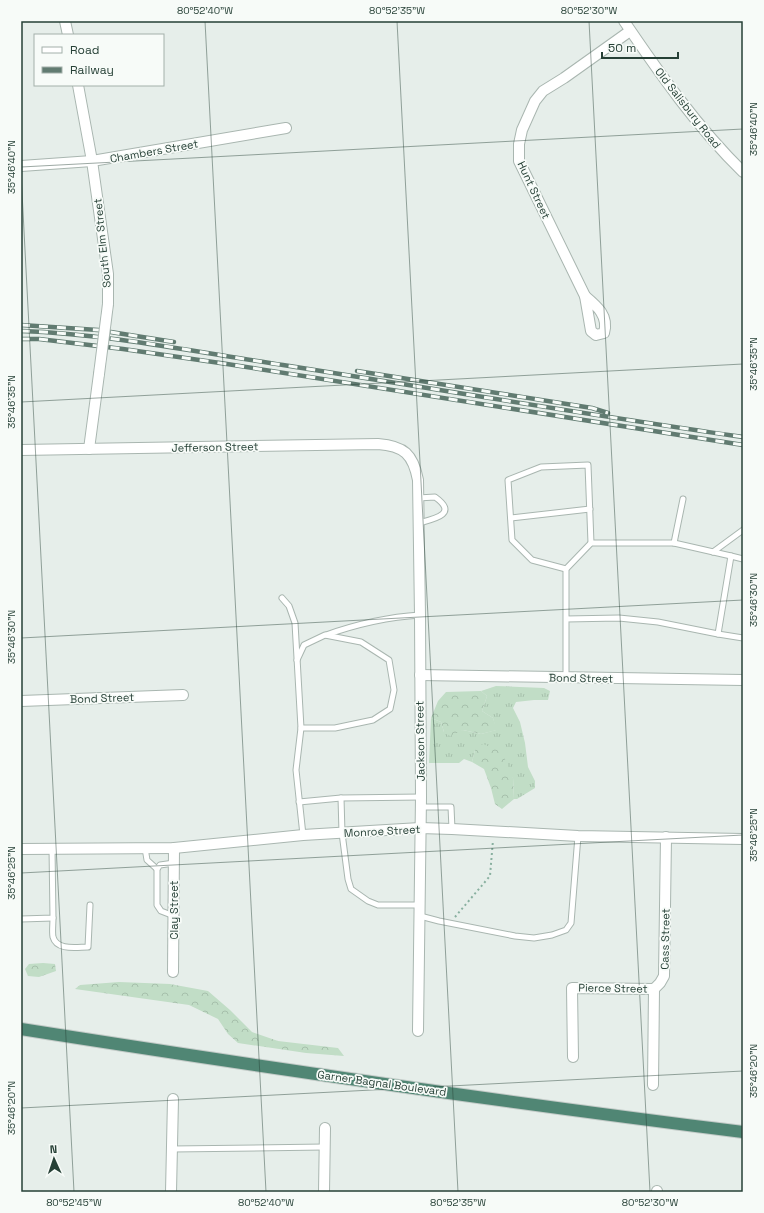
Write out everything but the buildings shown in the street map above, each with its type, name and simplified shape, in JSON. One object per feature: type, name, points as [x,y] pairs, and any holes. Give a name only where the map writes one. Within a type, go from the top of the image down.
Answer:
[{"type":"highway","name":"Garner Bagnal Boulevard","points":[[21,1029],[181,1054],[624,1117],[743,1132]]},
{"type":"street","points":[[66,21],[68,34]]},
{"type":"street","name":"Old Salisbury Road","points":[[624,21],[686,108],[709,137],[743,172]]},
{"type":"street","name":"Hunt Street","points":[[585,296],[519,161],[519,144],[522,130],[535,101],[543,90],[564,78],[630,31]]},
{"type":"street","name":"South Elm Street","points":[[78,86],[92,161],[108,274],[108,304],[89,449]]},
{"type":"street","name":"Chambers Street","points":[[21,166],[92,161],[286,128]]},
{"type":"street","name":"Jefferson Street","points":[[21,450],[378,444],[393,445],[406,453]]},
{"type":"street","name":"Jackson Street","points":[[406,453],[415,465],[418,480],[421,802],[418,1031]]},
{"type":"street","name":"Bond Street","points":[[420,675],[743,680]]},
{"type":"street","name":"Bond Street","points":[[21,701],[183,695]]},
{"type":"street","name":"Monroe Street","points":[[21,848],[174,848],[303,835],[420,828],[578,836],[743,839]]},
{"type":"street","name":"Cass Street","points":[[654,989],[664,976],[666,837]]},
{"type":"street","name":"Clay Street","points":[[173,972],[174,848]]},
{"type":"street","name":"Pierce Street","points":[[573,1056],[572,988],[654,989]]},
{"type":"street","points":[[653,1085],[654,989]]},
{"type":"street","points":[[171,1192],[173,1099]]},
{"type":"street","points":[[324,1128],[324,1192]]},
{"type":"lane","points":[[566,569],[532,560],[512,540],[508,480],[541,467],[588,465],[591,543],[566,569],[566,678]]},
{"type":"lane","points":[[418,498],[435,497],[442,502],[445,510],[440,517],[418,523]]},
{"type":"lane","points":[[674,543],[683,499]]},
{"type":"lane","points":[[511,518],[590,509]]},
{"type":"lane","points":[[713,552],[743,530]]},
{"type":"lane","points":[[591,543],[674,543],[743,559]]},
{"type":"lane","points":[[718,634],[731,556]]},
{"type":"lane","points":[[282,598],[289,606],[295,623],[302,728],[296,770],[303,835]]},
{"type":"lane","points":[[297,660],[304,645],[325,635],[377,620],[398,616],[420,615]]},
{"type":"lane","points":[[566,619],[619,618],[658,622],[743,638]]},
{"type":"lane","points":[[302,728],[335,728],[374,720],[390,709],[394,690],[389,660],[361,642],[325,635]]},
{"type":"lane","points":[[299,802],[341,798],[421,802],[451,807],[452,829]]},
{"type":"lane","points":[[341,798],[342,833],[348,879],[351,889],[368,902],[378,905],[419,904]]},
{"type":"lane","points":[[420,916],[515,936],[534,938],[552,935],[566,930],[571,922],[578,836]]},
{"type":"lane","points":[[52,848],[53,938],[57,944],[66,947],[88,947],[90,904]]},
{"type":"lane","points":[[145,848],[147,860],[157,870]]},
{"type":"lane","points":[[174,863],[160,864],[157,870],[157,905],[161,911],[174,916]]},
{"type":"lane","points":[[21,919],[53,918]]},
{"type":"lane","points":[[172,1149],[324,1147]]},
{"type":"path","points":[[448,923],[490,876],[494,831]]},
{"type":"green space","points":[[496,686],[544,688],[550,691],[548,700],[516,702],[513,708],[520,722],[525,743],[528,767],[535,781],[535,788],[517,799],[514,799],[513,778],[475,750],[472,762],[464,759],[459,763],[429,763],[431,718],[441,722],[444,732],[463,730],[481,734],[496,730],[493,718],[482,711],[487,696],[481,691]]},
{"type":"green space","points":[[481,691],[487,696],[482,711],[493,718],[497,730],[481,734],[463,730],[450,736],[444,732],[441,722],[431,718],[438,701],[446,692]]},
{"type":"green space","points":[[483,744],[502,752],[513,778],[514,799],[502,809],[495,804],[484,769],[472,762],[475,750]]},
{"type":"green space","points":[[29,964],[55,964],[56,971],[39,977],[28,976],[25,969]]},
{"type":"green space","points":[[119,982],[170,984],[208,991],[252,1032],[278,1041],[338,1048],[344,1056],[306,1053],[238,1043],[228,1034],[218,1019],[189,1005],[75,989],[80,985]]},
{"type":"railway","points":[[21,325],[98,330],[174,342]]},
{"type":"railway","points":[[21,331],[87,336],[152,344],[570,411],[743,437]]},
{"type":"railway","points":[[21,339],[39,339],[123,349],[227,364],[743,445]]},
{"type":"railway","points":[[357,371],[592,408],[608,413]]}]
